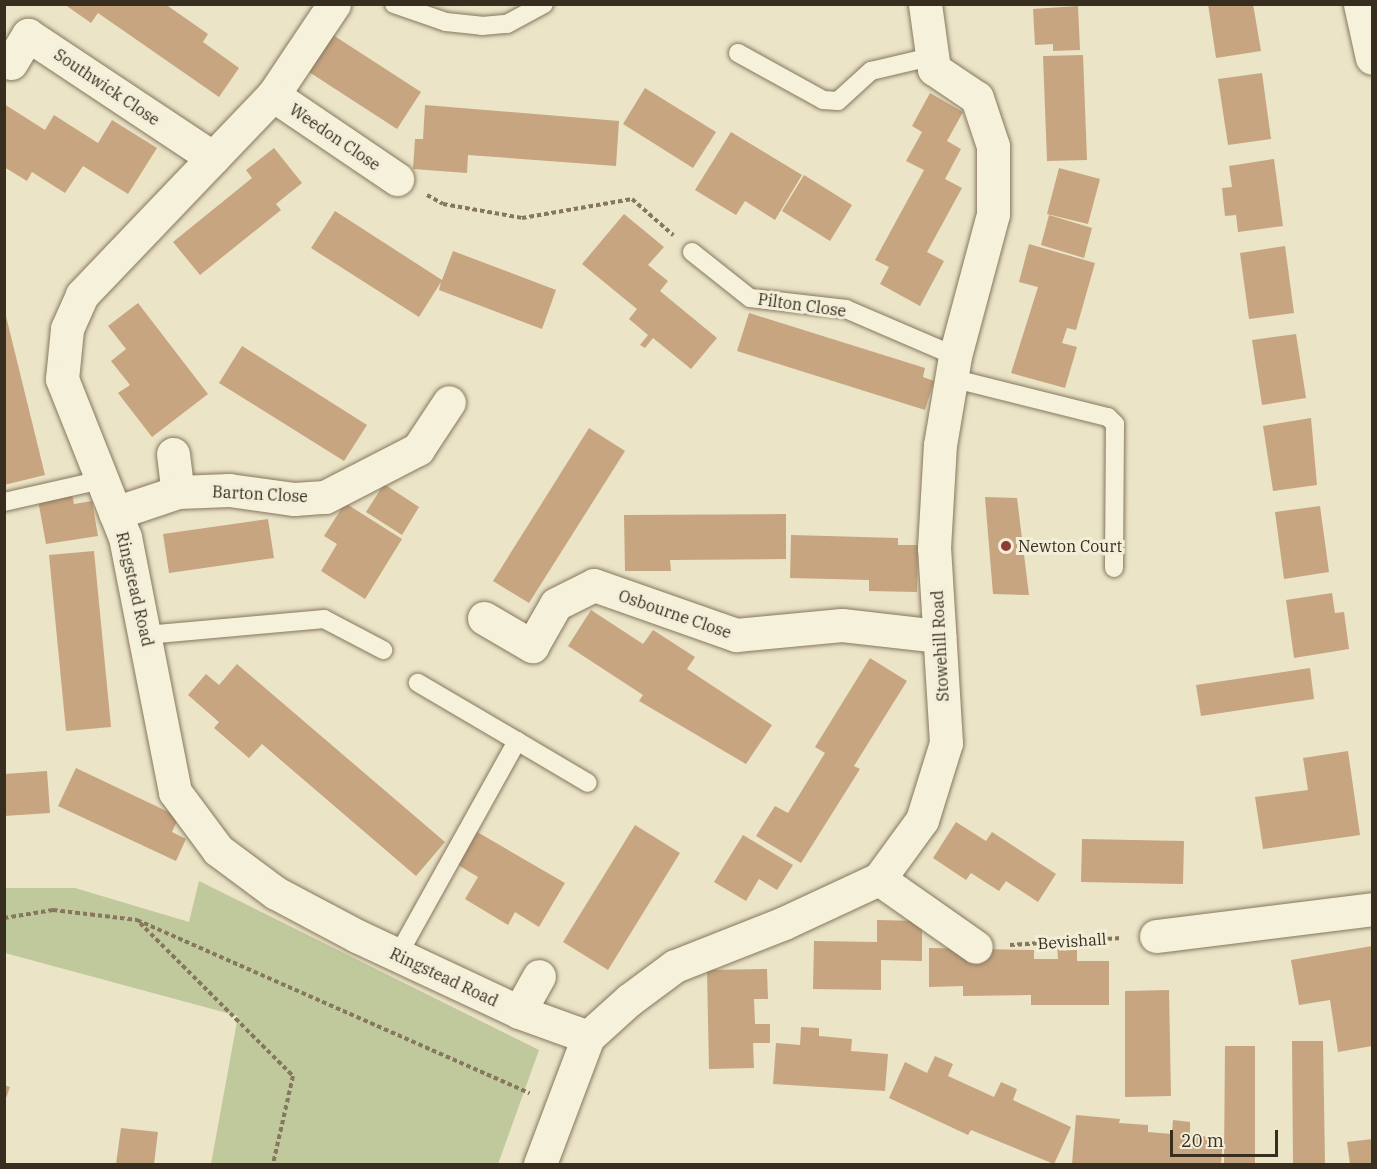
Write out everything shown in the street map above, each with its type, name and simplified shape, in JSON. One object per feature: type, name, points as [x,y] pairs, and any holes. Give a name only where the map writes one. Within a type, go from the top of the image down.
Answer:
[{"type":"street","name":"Ringstead Road","points":[[334,4],[273,95],[82,295],[67,329],[62,380],[125,537],[175,792],[218,850],[276,893],[398,955],[519,1012],[588,1037]]},
{"type":"street","points":[[925,4],[930,57]]},
{"type":"street","points":[[1360,4],[1372,58]]},
{"type":"street","name":"Southwick Close","points":[[11,63],[28,35],[213,158]]},
{"type":"street","name":"Stowehill Road","points":[[540,1164],[588,1037],[628,1000],[675,966],[784,923],[879,879],[921,820],[946,743],[934,548],[940,445],[953,367],[993,214],[993,146],[977,98],[934,69],[930,57]]},
{"type":"street","name":"Weedon Close","points":[[273,95],[397,179]]},
{"type":"street","name":"Barton Close","points":[[115,513],[178,492],[229,490],[294,499],[325,497],[418,449],[449,402]]},
{"type":"street","points":[[173,454],[178,492]]},
{"type":"street","name":"Osbourne Close","points":[[484,618],[532,646],[556,604],[594,585],[736,635],[842,625],[939,636]]},
{"type":"street","points":[[879,879],[976,947]]},
{"type":"street","points":[[1155,936],[1287,922],[1372,909]]},
{"type":"street","points":[[519,1012],[539,976]]},
{"type":"street","points":[[558,1114],[567,1164]]},
{"type":"lane","points":[[394,4],[446,22],[482,26],[507,24],[544,4]]},
{"type":"lane","points":[[738,53],[823,100],[838,101],[871,71],[930,57]]},
{"type":"lane","name":"Pilton Close","points":[[692,252],[750,298],[846,309],[953,367],[1108,417],[1115,424],[1114,568]]},
{"type":"lane","points":[[4,502],[102,480]]},
{"type":"lane","points":[[146,635],[324,619],[383,650]]},
{"type":"lane","points":[[418,683],[588,783]]},
{"type":"lane","points":[[398,955],[517,741]]},
{"type":"path","points":[[397,179],[443,204],[522,218],[632,199],[692,252]]},
{"type":"path","points":[[4,918],[53,910],[137,920],[558,1114]]},
{"type":"path","points":[[137,920],[293,1076],[273,1164]]},
{"type":"path","name":"Bevishall","points":[[976,947],[1155,936]]},
{"type":"green space","points":[[199,881],[539,1050],[498,1164],[211,1164],[238,1016],[5,953],[5,888],[75,888],[189,922]]},
{"type":"building","points":[[64,4],[165,4],[208,34],[203,42],[239,68],[219,97],[98,13],[91,23]]},
{"type":"building","points":[[1208,4],[1253,4],[1261,51],[1216,58]]},
{"type":"building","points":[[1078,6],[1080,50],[1053,51],[1053,44],[1035,45],[1033,9]]},
{"type":"building","points":[[333,35],[421,92],[397,129],[309,72]]},
{"type":"building","points":[[1083,55],[1087,160],[1047,161],[1043,56]]},
{"type":"building","points":[[1262,73],[1271,139],[1228,145],[1218,79]]},
{"type":"building","points":[[645,88],[716,132],[693,168],[623,124]]},
{"type":"building","points":[[930,93],[963,112],[947,141],[961,149],[945,179],[962,188],[927,252],[944,261],[920,306],[880,284],[889,267],[875,260],[924,170],[906,161],[922,132],[912,126]]},
{"type":"building","points":[[4,104],[45,130],[54,115],[98,143],[112,120],[157,148],[128,194],[83,166],[65,193],[32,172],[27,181],[4,167]]},
{"type":"building","points":[[425,105],[619,121],[616,166],[468,155],[467,173],[413,169],[415,139],[423,139]]},
{"type":"building","points":[[731,132],[802,175],[775,220],[745,201],[736,215],[695,190]]},
{"type":"building","points":[[274,148],[302,183],[276,204],[281,210],[200,275],[173,242],[252,178],[246,170]]},
{"type":"building","points":[[1274,159],[1283,226],[1238,232],[1236,215],[1225,216],[1222,188],[1232,187],[1229,166]]},
{"type":"building","points":[[1059,168],[1100,179],[1088,224],[1047,214]]},
{"type":"building","points":[[804,175],[852,205],[830,241],[782,211]]},
{"type":"building","points":[[335,211],[442,280],[453,251],[556,290],[542,329],[439,290],[441,282],[419,317],[311,248]]},
{"type":"building","points":[[624,214],[664,247],[648,265],[668,281],[660,291],[717,338],[691,369],[653,338],[645,348],[640,345],[648,335],[629,319],[637,309],[582,264]]},
{"type":"building","points":[[1049,215],[1092,228],[1084,258],[1041,245]]},
{"type":"building","points":[[1029,244],[1095,263],[1076,330],[1067,328],[1062,343],[1077,347],[1065,388],[1011,373],[1038,287],[1019,282]]},
{"type":"building","points":[[1285,246],[1294,313],[1249,319],[1240,253]]},
{"type":"building","points":[[138,303],[208,394],[152,437],[118,393],[130,385],[111,361],[126,349],[108,326]]},
{"type":"building","points":[[4,308],[45,475],[4,485]]},
{"type":"building","points":[[749,313],[925,368],[923,377],[934,381],[925,410],[737,351]]},
{"type":"building","points":[[1296,334],[1306,398],[1262,405],[1252,340]]},
{"type":"building","points":[[242,346],[367,425],[344,461],[219,383]]},
{"type":"building","points":[[1311,418],[1317,485],[1273,491],[1263,426]]},
{"type":"building","points":[[589,428],[625,451],[529,603],[493,581]]},
{"type":"building","points":[[384,484],[419,507],[402,535],[366,512]]},
{"type":"building","points":[[72,494],[74,504],[92,501],[98,536],[46,544],[38,500]]},
{"type":"building","name":"Newton Court","points":[[985,497],[1017,498],[1029,595],[993,594]]},
{"type":"building","points":[[345,503],[402,539],[365,599],[321,571],[337,544],[324,536]]},
{"type":"building","points":[[1320,506],[1329,572],[1284,579],[1275,512]]},
{"type":"building","points":[[786,514],[786,559],[670,560],[671,571],[625,571],[624,515]]},
{"type":"building","points":[[268,519],[274,558],[169,573],[163,534]]},
{"type":"building","points":[[791,535],[898,538],[898,545],[918,545],[917,592],[869,591],[869,580],[790,578]]},
{"type":"building","points":[[94,551],[111,727],[66,731],[49,555]]},
{"type":"building","points":[[1332,593],[1335,613],[1344,612],[1349,649],[1294,658],[1286,600]]},
{"type":"building","points":[[591,610],[643,644],[653,630],[695,657],[687,669],[772,725],[746,764],[639,701],[643,695],[568,646]]},
{"type":"building","points":[[870,658],[907,681],[854,766],[860,769],[801,863],[756,836],[775,806],[788,813],[825,753],[815,747]]},
{"type":"building","points":[[237,664],[445,842],[416,876],[262,744],[249,758],[214,728],[219,722],[188,695],[206,674],[219,685]]},
{"type":"building","points":[[1310,668],[1314,699],[1201,716],[1196,685]]},
{"type":"building","points":[[1348,751],[1360,835],[1263,849],[1255,797],[1308,790],[1303,758]]},
{"type":"building","points":[[76,768],[179,817],[172,832],[186,839],[176,861],[58,806]]},
{"type":"building","points":[[47,771],[50,813],[4,816],[4,774]]},
{"type":"building","points":[[956,822],[986,841],[992,832],[1056,874],[1038,902],[1006,881],[999,891],[971,873],[966,880],[933,858]]},
{"type":"building","points":[[635,825],[680,853],[608,970],[563,942]]},
{"type":"building","points":[[472,829],[565,883],[539,927],[515,912],[508,925],[465,899],[478,877],[453,862]]},
{"type":"building","points":[[743,835],[793,865],[777,890],[759,879],[746,901],[714,882]]},
{"type":"building","points":[[1082,839],[1184,841],[1183,884],[1081,882]]},
{"type":"building","points":[[877,920],[922,921],[922,961],[881,960],[881,990],[813,989],[814,941],[877,942]]},
{"type":"building","points":[[1057,945],[1077,945],[1077,961],[1109,961],[1109,1005],[1031,1005],[1031,995],[963,996],[963,986],[929,987],[929,948],[1034,950],[1034,959],[1058,959]]},
{"type":"building","points":[[1372,946],[1372,1046],[1338,1052],[1330,1000],[1299,1005],[1291,960]]},
{"type":"building","points":[[767,969],[768,999],[754,999],[755,1024],[770,1024],[770,1043],[753,1043],[754,1068],[709,1069],[707,970]]},
{"type":"building","points":[[1169,990],[1171,1096],[1125,1097],[1125,991]]},
{"type":"building","points":[[801,1027],[819,1028],[819,1036],[852,1039],[851,1051],[888,1054],[885,1091],[773,1084],[776,1043],[800,1045]]},
{"type":"building","points":[[1292,1041],[1323,1041],[1325,1164],[1293,1164]]},
{"type":"building","points":[[1225,1046],[1255,1046],[1255,1164],[1224,1164]]},
{"type":"building","points":[[935,1056],[953,1064],[948,1076],[994,1097],[1001,1082],[1017,1089],[1013,1100],[1071,1127],[1054,1164],[971,1130],[968,1135],[889,1098],[905,1062],[927,1073]]},
{"type":"building","points":[[4,1085],[10,1087],[5,1101],[4,1101]]},
{"type":"building","points":[[1076,1115],[1120,1119],[1119,1123],[1148,1125],[1148,1132],[1172,1134],[1173,1120],[1190,1122],[1190,1135],[1223,1138],[1221,1164],[1072,1164]]},
{"type":"building","points":[[121,1128],[158,1132],[154,1164],[116,1164]]},
{"type":"building","points":[[1372,1139],[1372,1164],[1350,1164],[1347,1142]]},
{"type":"place","name":"Newton Court","points":[[1006,546]]}]
